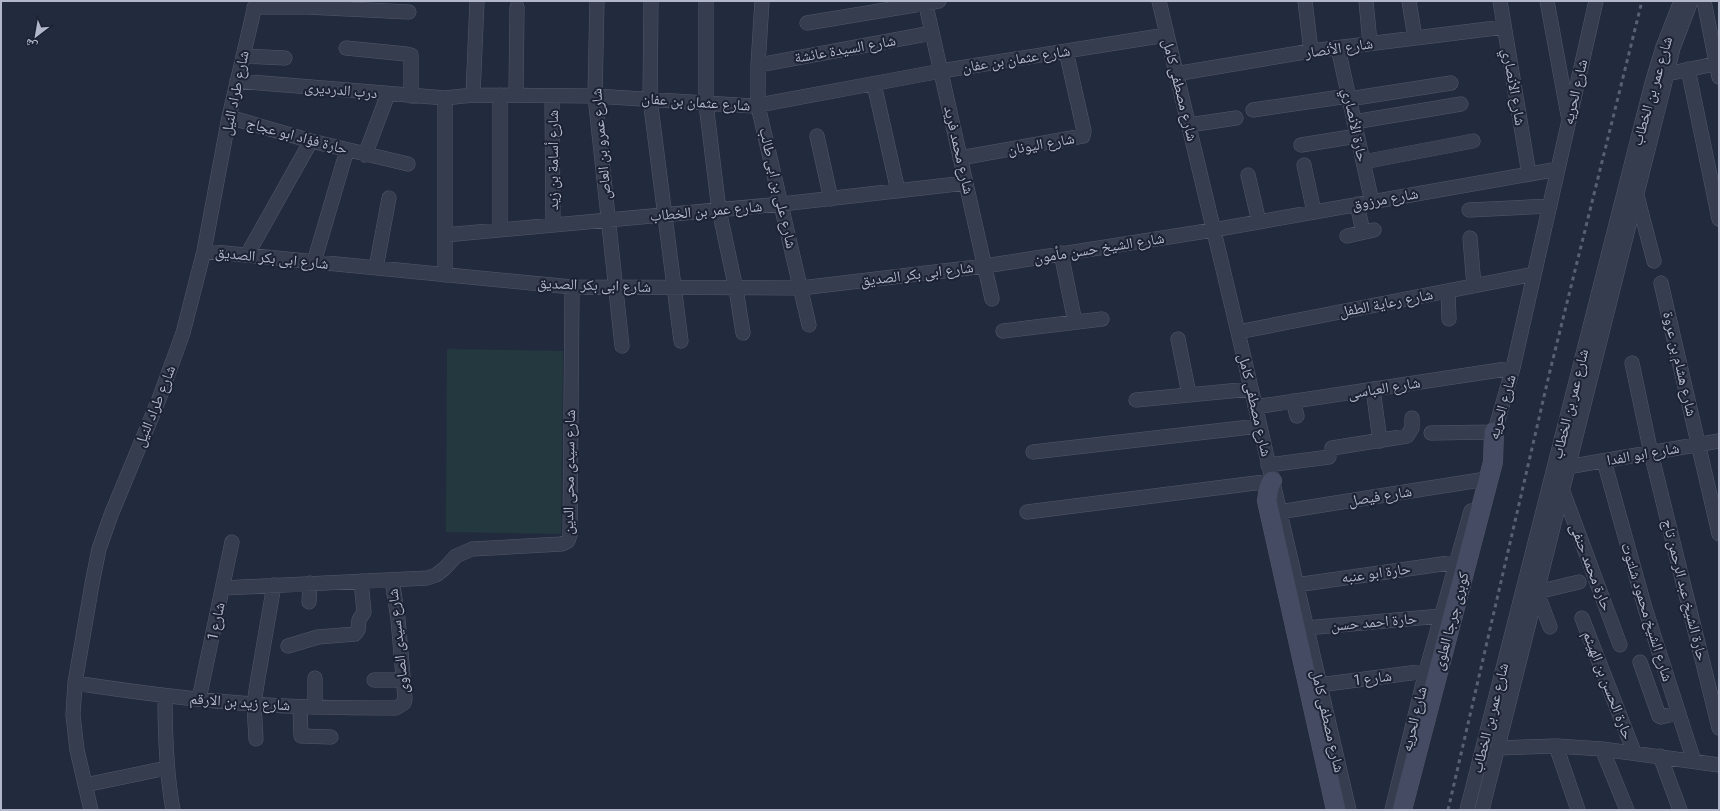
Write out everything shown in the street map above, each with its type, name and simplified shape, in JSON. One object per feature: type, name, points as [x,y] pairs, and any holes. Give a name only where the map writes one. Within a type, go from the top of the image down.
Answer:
[{"type":"street","points":[[473,95],[477,1]]},
{"type":"street","name":"شارع عمرو بن العاص","points":[[597,1],[595,96],[622,346]]},
{"type":"street","points":[[651,1],[650,99],[673,288],[681,341]]},
{"type":"street","points":[[706,1],[706,104],[719,210],[736,289],[743,333]]},
{"type":"street","name":"شارع على بن ابى طالب","points":[[762,1],[758,65],[758,106],[802,288],[809,325]]},
{"type":"street","name":"شارع مصطفى كامل","points":[[1159,1],[1175,74],[1189,125],[1238,332],[1349,810]]},
{"type":"street","points":[[1305,1],[1311,51]]},
{"type":"street","points":[[1366,1],[1370,43]]},
{"type":"street","points":[[1409,1],[1415,38]]},
{"type":"street","name":"شارع الأنصاري","points":[[1500,1],[1529,174]]},
{"type":"street","points":[[1547,1],[1568,118]]},
{"type":"street","name":"شارع الحريه","points":[[1392,810],[1441,616],[1513,368],[1550,206],[1568,118],[1596,1]]},
{"type":"street","name":"شارع عمر بن الخطاب","points":[[1467,810],[1652,83],[1663,47],[1681,1]]},
{"type":"street","name":"شارع عمر بن الخطاب","points":[[1482,810],[1673,48],[1691,1]]},
{"type":"street","points":[[1667,74],[1688,69],[1718,68],[1704,1]]},
{"type":"street","points":[[807,23],[930,2]]},
{"type":"street","name":"شارع محمد فريد","points":[[930,2],[932,33],[992,299]]},
{"type":"street","points":[[255,4],[408,12]]},
{"type":"street","name":"شارع طراد النيل","points":[[92,810],[77,750],[73,715],[75,683],[99,549],[183,333],[204,251],[229,117],[255,4]]},
{"type":"street","points":[[516,7],[516,95]]},
{"type":"street","name":"شارع الأنصار","points":[[1175,74],[1311,51],[1504,27]]},
{"type":"street","name":"شارع السيدة عائشة","points":[[758,65],[932,33]]},
{"type":"street","name":"شارع عثمان بن عفان","points":[[445,98],[473,95],[595,96],[758,106],[941,71],[1166,35]]},
{"type":"street","points":[[346,48],[406,54],[411,56],[411,96]]},
{"type":"street","name":"حارة الأنصاري","points":[[1338,48],[1372,202]]},
{"type":"street","name":"شارع اليونان","points":[[960,158],[1083,136],[1084,131],[1066,51]]},
{"type":"street","points":[[243,56],[285,58]]},
{"type":"street","points":[[1688,69],[1719,219]]},
{"type":"street","name":"درب الدرديرى","points":[[237,81],[445,98]]},
{"type":"street","points":[[1253,110],[1451,83]]},
{"type":"street","points":[[874,84],[898,191]]},
{"type":"street","name":"حارة فؤاد ابو عجاج","points":[[365,154],[388,94]]},
{"type":"street","points":[[500,95],[500,230]]},
{"type":"street","name":"شارع أسامة بن زيد","points":[[552,96],[553,225]]},
{"type":"street","points":[[445,98],[446,275]]},
{"type":"street","points":[[1301,145],[1356,129],[1461,104]]},
{"type":"street","name":"حارة فؤاد ابو عجاج","points":[[229,117],[312,141],[408,164]]},
{"type":"street","points":[[1189,125],[1236,118]]},
{"type":"street","points":[[817,136],[831,199]]},
{"type":"street","points":[[247,255],[312,141]]},
{"type":"street","points":[[1363,162],[1472,141]]},
{"type":"street","points":[[314,262],[347,150]]},
{"type":"street","points":[[1304,165],[1314,212]]},
{"type":"street","name":"شارع مرزوق","points":[[1213,230],[1558,169]]},
{"type":"street","points":[[1248,175],[1259,222]]},
{"type":"street","name":"شارع عمر بن الخطاب","points":[[446,235],[782,204],[966,183]]},
{"type":"street","points":[[1636,194],[1654,261]]},
{"type":"street","points":[[376,268],[389,198]]},
{"type":"street","points":[[1347,236],[1369,231],[1357,204]]},
{"type":"street","points":[[1469,210],[1550,206]]},
{"type":"street","name":"شارع الشيخ حسن مأمون","points":[[985,266],[1213,230]]},
{"type":"street","points":[[1470,238],[1474,286]]},
{"type":"street","name":"شارع ابى بكر الصديق","points":[[204,251],[572,287],[616,288],[802,288],[985,266]]},
{"type":"street","points":[[1061,253],[1075,322]]},
{"type":"street","name":"شارع رعاية الطفل","points":[[1238,332],[1534,274]]},
{"type":"street","name":"شارع هشام بن عروة","points":[[1661,283],[1719,534]]},
{"type":"street","name":"شارع سيدى محى الدين","points":[[223,588],[427,578],[436,575],[444,569],[456,556],[472,549],[562,544],[568,541],[570,535],[572,287]]},
{"type":"street","points":[[1448,291],[1449,319]]},
{"type":"street","points":[[1003,331],[1102,319]]},
{"type":"street","points":[[1178,339],[1189,394]]},
{"type":"street","name":"حارة الشيخ عبد الرحمن تاج","points":[[1632,363],[1651,453],[1719,728]]},
{"type":"street","name":"شارع العباسى","points":[[1255,407],[1513,368]]},
{"type":"street","points":[[1136,400],[1251,389]]},
{"type":"street","points":[[1373,389],[1380,441]]},
{"type":"street","points":[[1293,401],[1297,416]]},
{"type":"street","points":[[1027,512],[1270,473],[1330,452],[1407,436],[1412,428],[1412,418]]},
{"type":"street","points":[[1034,452],[1259,426]]},
{"type":"street","points":[[1431,434],[1494,432]]},
{"type":"street","name":"كوبرى جرجا العلوى","points":[[1402,810],[1493,462],[1494,432]]},
{"type":"street","name":"شارع ابو الفدا","points":[[1567,467],[1719,441]]},
{"type":"street","name":"شارع الشيخ محمود شلتوت","points":[[1604,461],[1645,608],[1694,761]]},
{"type":"street","points":[[1270,473],[1267,501],[1336,810]]},
{"type":"street","name":"شارع فيصل","points":[[1279,512],[1480,480]]},
{"type":"street","name":"حارة محمد حنفى","points":[[1562,489],[1620,645]]},
{"type":"street","name":"شارع 1","points":[[199,699],[232,542]]},
{"type":"street","name":"حارة ابو عنبه","points":[[1296,585],[1456,562]]},
{"type":"street","name":"شارع سيدى الصاوى","points":[[392,580],[404,680],[404,703]]},
{"type":"street","points":[[288,646],[318,636],[355,634],[358,630],[358,620],[364,612],[361,581]]},
{"type":"street","points":[[1550,626],[1536,592],[1579,582]]},
{"type":"street","points":[[309,602],[310,583]]},
{"type":"street","points":[[256,739],[254,704],[274,585]]},
{"type":"street","name":"حارة احمد حسن","points":[[1306,628],[1441,616]]},
{"type":"street","name":"حارة الحسن بن الهيثم","points":[[1582,618],[1634,752]]},
{"type":"street","points":[[1640,662],[1659,716],[1661,717],[1678,714]]},
{"type":"street","name":"شارع 1","points":[[1320,685],[1426,671]]},
{"type":"street","points":[[315,678],[315,707]]},
{"type":"street","points":[[374,680],[404,680]]},
{"type":"street","name":"شارع زيد بن الارقم","points":[[75,683],[165,696],[300,707],[396,708],[404,703]]},
{"type":"street","points":[[165,696],[166,768],[172,810]]},
{"type":"street","points":[[300,707],[301,736],[331,737]]},
{"type":"street","points":[[1556,746],[1578,810]]},
{"type":"street","points":[[1498,748],[1556,746],[1602,749],[1634,752],[1719,765]]},
{"type":"street","points":[[1602,749],[1627,810]]},
{"type":"street","points":[[1660,756],[1680,810]]},
{"type":"street","points":[[85,785],[166,768]]},
{"type":"green space","points":[[447,349],[563,351],[561,534],[446,532]]},
{"type":"railway","points":[[1448,810],[1549,375],[1642,1]]}]
